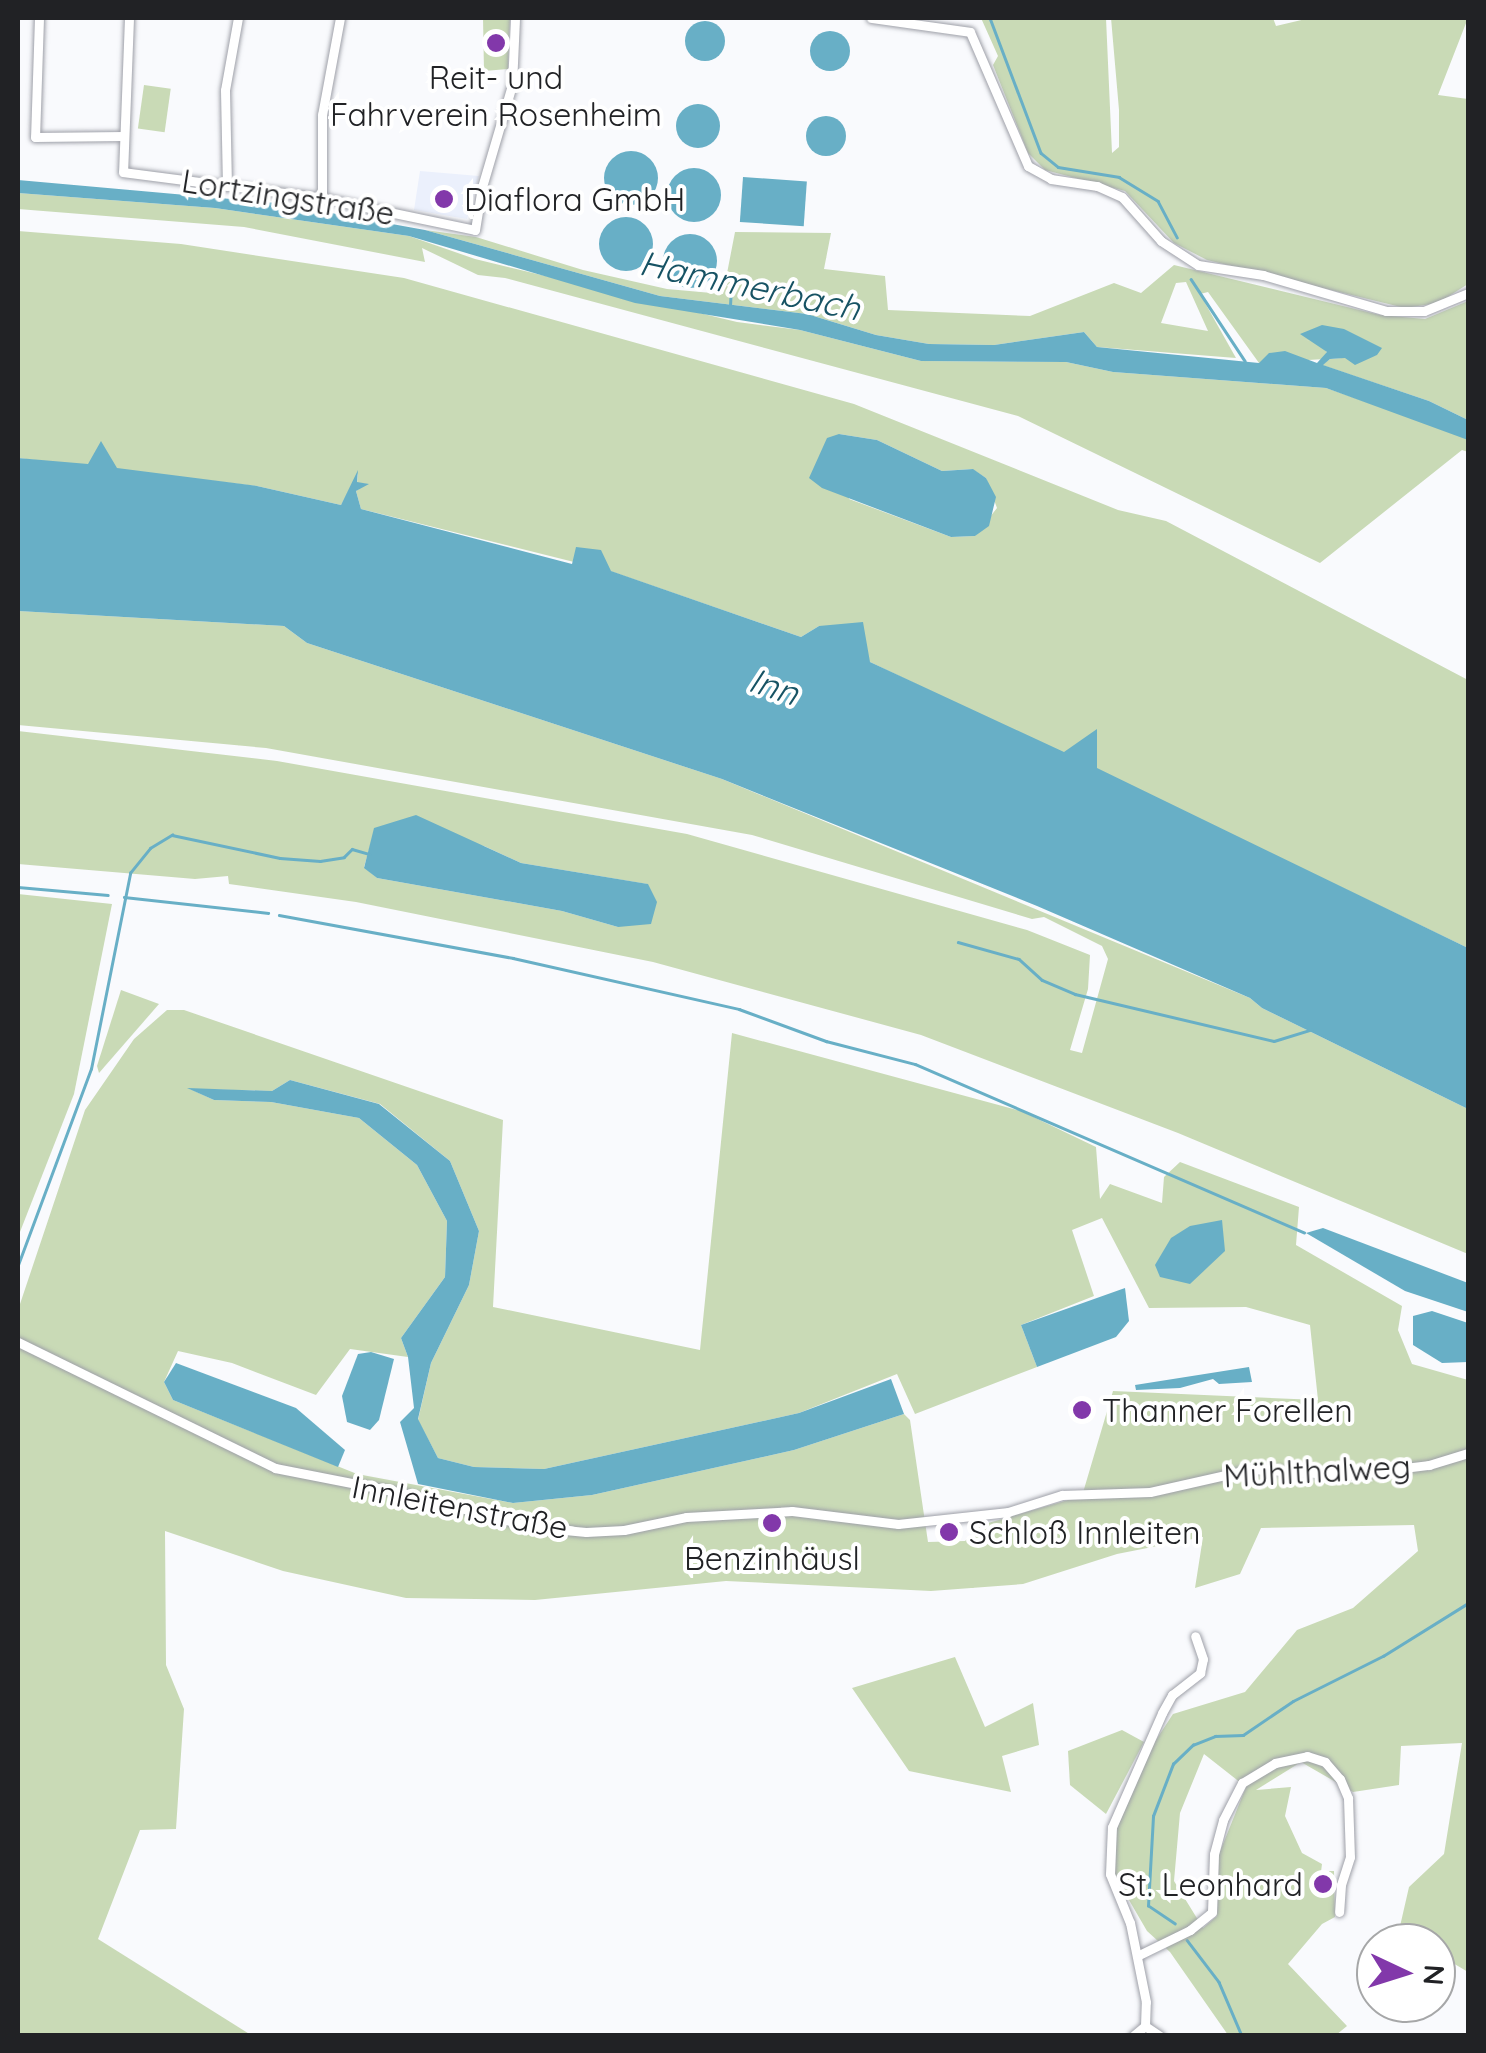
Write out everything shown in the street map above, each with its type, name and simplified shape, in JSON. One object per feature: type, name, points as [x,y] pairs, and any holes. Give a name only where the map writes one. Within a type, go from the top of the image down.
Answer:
[{"type":"street","points":[[39,18],[35,137],[124,136],[130,18]]},
{"type":"street","points":[[227,186],[225,90],[238,18]]},
{"type":"street","points":[[322,198],[322,115],[340,18]]},
{"type":"street","name":"Lortzingstraße","points":[[124,136],[122,172],[322,198],[475,230],[482,187],[512,85],[515,18]]},
{"type":"street","points":[[871,18],[970,32],[1028,166],[1050,179],[1096,186],[1122,196],[1176,255],[1198,265],[1263,275],[1386,311],[1424,311],[1468,293]]},
{"type":"street","name":"Innleitenstraße","points":[[18,1342],[275,1468],[403,1493],[533,1527],[624,1530],[686,1517],[792,1511],[898,1524],[1008,1512],[1062,1495],[1166,1489]]},
{"type":"street","name":"Mühlthalweg","points":[[1166,1489],[1252,1469],[1346,1475],[1428,1465],[1468,1452]]},
{"type":"street","points":[[1133,2036],[1144,2026],[1146,2002],[1138,1956],[1110,1874],[1112,1827],[1162,1712],[1172,1696],[1200,1673],[1203,1659],[1196,1636]]},
{"type":"street","points":[[1138,1956],[1190,1930],[1212,1912],[1214,1854],[1223,1820],[1242,1783],[1276,1763],[1307,1756],[1325,1762],[1340,1779],[1348,1798],[1350,1858],[1339,1912]]},
{"type":"street","points":[[1144,2026],[1160,2036]]},
{"type":"shaded area","points":[[420,171],[479,176],[467,219],[414,210]]},
{"type":"green space","name":"Reit- und Fahrverein Rosenheim","points":[[483,18],[510,18],[508,69],[484,71]]},
{"type":"green space","points":[[981,18],[1106,18],[1112,153],[1119,147],[1119,110],[1111,18],[1273,18],[1276,26],[1310,18],[1468,18],[1438,95],[1468,99],[1468,284],[1438,303],[1405,308],[1207,260],[1174,243],[1125,191],[1045,170],[1028,153],[993,65],[998,56]]},
{"type":"green space","points":[[144,85],[171,89],[165,132],[138,129]]},
{"type":"green space","points":[[18,193],[215,208],[409,236],[475,259],[737,322],[800,330],[921,361],[1066,362],[1113,372],[1326,388],[1458,434],[1468,440],[1468,452],[1462,450],[1320,563],[1018,416],[505,278],[478,275],[422,248],[425,262],[244,227],[18,209]]},
{"type":"green space","points":[[425,230],[476,237],[583,270],[667,289],[723,294],[735,232],[831,233],[824,269],[885,276],[888,310],[1030,316],[1114,283],[1141,293],[1174,265],[1380,315],[1425,319],[1468,301],[1468,420],[1429,401],[1322,365],[1330,359],[1377,355],[1317,342],[1327,352],[1325,359],[1259,363],[1208,292],[1200,294],[1236,358],[1097,347],[1084,332],[994,345],[929,344],[876,335],[807,314],[660,296]],"holes":[[[1186,282],[1208,331],[1161,323],[1176,283]]]},
{"type":"green space","points":[[18,231],[181,244],[404,278],[854,404],[1118,510],[1166,521],[1468,680],[1468,948],[870,662],[819,626],[801,637],[610,571],[361,509],[356,491],[366,484],[357,483],[358,473],[341,505],[257,486],[18,458]],"holes":[[[839,434],[877,440],[942,471],[972,469],[986,478],[997,508],[975,536],[951,537],[849,499]]]},
{"type":"green space","points":[[18,611],[284,626],[307,643],[722,779],[1250,998],[1262,1008],[1468,1109],[1468,1254],[1178,1133],[921,1035],[653,962],[356,902],[229,884],[228,876],[195,879],[18,864],[18,731],[277,761],[687,834],[1027,930],[1090,955],[1088,989],[1070,1050],[1082,1053],[1108,959],[1102,946],[1044,917],[1032,919],[752,835],[266,748],[18,725]],"holes":[[[375,829],[484,846],[521,863],[647,884],[618,927],[562,911],[377,878],[364,867]]]},
{"type":"green space","points":[[18,894],[112,904],[74,1094],[18,1237]]},
{"type":"green space","points":[[121,990],[159,1004],[99,1073],[97,1066]]},
{"type":"green space","points":[[167,1010],[184,1010],[503,1120],[493,1307],[700,1350],[732,1033],[1021,1111],[1096,1147],[1100,1199],[1110,1184],[1162,1203],[1164,1177],[1180,1162],[1299,1207],[1296,1245],[1402,1306],[1398,1330],[1412,1364],[1468,1380],[1468,1972],[1456,1965],[1456,1923],[1401,1923],[1409,1887],[1444,1854],[1462,1743],[1401,1746],[1399,1785],[1353,1792],[1301,1762],[1256,1790],[1291,1787],[1285,1816],[1302,1853],[1322,1864],[1318,1895],[1329,1895],[1329,1871],[1334,1871],[1335,1917],[1322,1924],[1288,1964],[1347,2026],[1336,2035],[1228,2035],[1170,1952],[1147,1931],[1115,1876],[1116,1830],[1152,1746],[1173,1714],[1245,1692],[1297,1630],[1353,1608],[1418,1551],[1414,1525],[1261,1528],[1240,1574],[1195,1588],[1203,1537],[1117,1554],[1023,1584],[931,1591],[726,1581],[535,1600],[406,1598],[283,1571],[165,1531],[166,1665],[184,1709],[176,1829],[140,1830],[98,1939],[251,2035],[18,2036],[18,1310],[85,1110],[134,1039]],"holes":[[[290,1080],[380,1104],[450,1161],[479,1231],[469,1285],[431,1363],[418,1420],[438,1458],[474,1467],[544,1469],[799,1413],[897,1374],[915,1414],[1037,1367],[1021,1325],[1094,1296],[1072,1230],[1102,1218],[1149,1308],[1246,1307],[1310,1325],[1318,1400],[1113,1391],[1082,1496],[981,1525],[965,1541],[928,1542],[910,1420],[904,1414],[794,1450],[592,1495],[513,1503],[357,1474],[173,1400],[164,1382],[178,1351],[232,1363],[316,1395],[350,1349],[408,1357],[401,1338],[445,1277],[447,1221],[417,1165],[359,1118],[271,1102],[214,1100],[190,1089],[272,1091]],[[1204,1754],[1246,1787],[1219,1854],[1217,1916],[1203,1928],[1174,1881],[1180,1813]]]},
{"type":"green space","points":[[955,1657],[985,1727],[1033,1703],[1039,1745],[1002,1756],[1011,1792],[909,1771],[852,1688]]},
{"type":"green space","points":[[1122,1730],[1144,1742],[1106,1814],[1070,1785],[1068,1751]]},
{"type":"water","points":[[705,21],[719,27],[725,41],[719,55],[705,61],[691,55],[685,41],[691,27]]},
{"type":"water","points":[[830,31],[844,37],[850,51],[844,65],[830,71],[816,65],[810,51],[816,37]]},
{"type":"water","points":[[698,104],[713,111],[720,126],[713,141],[698,148],[683,141],[676,126],[683,111]]},
{"type":"water","points":[[826,116],[840,122],[846,136],[840,150],[826,156],[812,150],[806,136],[812,122]]},
{"type":"water","points":[[631,151],[650,159],[658,178],[650,197],[631,205],[612,197],[604,178],[612,159]]},
{"type":"water","points":[[694,168],[713,176],[721,195],[713,214],[694,222],[675,214],[667,195],[675,176]]},
{"type":"water","points":[[743,177],[807,181],[804,226],[740,222]]},
{"type":"water","points":[[18,180],[276,203],[425,230],[660,296],[807,314],[876,335],[929,344],[994,345],[1084,332],[1097,347],[1259,363],[1269,353],[1285,351],[1317,363],[1327,352],[1300,334],[1322,325],[1344,329],[1382,348],[1377,355],[1355,365],[1345,358],[1330,359],[1323,365],[1429,401],[1468,420],[1468,440],[1326,388],[1113,372],[1066,362],[921,361],[800,330],[635,303],[409,236],[215,208],[18,193]]},
{"type":"water","points":[[626,217],[645,225],[653,244],[645,263],[626,271],[607,263],[599,244],[607,225]]},
{"type":"water","points":[[690,234],[709,242],[717,261],[709,280],[690,288],[671,280],[663,261],[671,242]]},
{"type":"water","points":[[839,434],[877,440],[942,471],[973,469],[986,478],[996,497],[989,526],[975,536],[951,537],[822,488],[809,478],[827,438]]},
{"type":"water","name":"Inn","points":[[101,441],[117,468],[257,486],[341,505],[358,470],[357,482],[369,484],[356,491],[361,509],[572,564],[576,547],[601,550],[611,571],[801,637],[819,626],[863,622],[870,662],[1064,752],[1097,729],[1097,768],[1468,948],[1468,1109],[1262,1008],[1250,998],[1037,906],[722,779],[307,643],[284,626],[18,611],[18,458],[88,464]]},
{"type":"water","points":[[416,815],[521,863],[648,884],[657,902],[651,924],[618,927],[562,911],[377,878],[364,868],[374,828]]},
{"type":"water","points":[[290,1080],[379,1104],[450,1161],[479,1231],[469,1285],[431,1363],[418,1419],[438,1458],[474,1467],[544,1469],[799,1413],[891,1379],[904,1414],[794,1450],[592,1495],[513,1503],[418,1484],[400,1422],[414,1408],[408,1357],[401,1338],[445,1277],[447,1221],[417,1165],[359,1118],[271,1102],[214,1100],[187,1088],[272,1091]]},
{"type":"water","points":[[1222,1220],[1225,1251],[1190,1284],[1160,1277],[1155,1265],[1171,1238],[1190,1226]]},
{"type":"water","points":[[1323,1228],[1468,1283],[1468,1312],[1405,1291],[1306,1233]]},
{"type":"water","points":[[1125,1288],[1129,1321],[1116,1337],[1037,1367],[1021,1325]]},
{"type":"water","points":[[1432,1311],[1468,1323],[1468,1362],[1442,1363],[1413,1345],[1413,1316]]},
{"type":"water","points":[[371,1352],[394,1359],[379,1420],[370,1430],[347,1422],[342,1396],[358,1354]]},
{"type":"water","points":[[176,1363],[296,1408],[345,1450],[338,1467],[173,1400],[164,1382]]},
{"type":"water","points":[[1249,1367],[1252,1382],[1219,1384],[1213,1379],[1180,1388],[1136,1390],[1135,1385]]},
{"type":"waterway","points":[[990,18],[1041,153],[1058,167],[1119,177],[1158,201],[1177,237]]},
{"type":"waterway","points":[[1191,279],[1245,361]]},
{"type":"waterway","name":"Hammerbach","points":[[730,306],[731,287]]},
{"type":"waterway","points":[[18,1265],[91,1069],[130,873],[150,848],[172,835],[280,858],[320,861],[344,857],[352,849],[369,854]]},
{"type":"waterway","points":[[18,887],[108,895]]},
{"type":"waterway","points":[[124,897],[268,913]]},
{"type":"waterway","points":[[279,915],[513,958],[739,1009],[826,1041],[915,1064],[1304,1232]]},
{"type":"waterway","points":[[958,942],[1019,959],[1042,980],[1075,994],[1274,1041],[1311,1030]]},
{"type":"waterway","points":[[1175,1924],[1148,1906],[1153,1816],[1173,1764],[1193,1745],[1215,1736],[1243,1735],[1293,1701],[1383,1656],[1468,1603]]},
{"type":"waterway","points":[[1187,1940],[1219,1982],[1242,2036]]},
{"type":"place","name":"Reit- und Fahrverein Rosenheim","points":[[496,43]]},
{"type":"place","name":"Diaflora GmbH","points":[[444,199]]},
{"type":"place","name":"Thanner Forellen","points":[[1082,1410]]},
{"type":"place","name":"Benzinhäusl","points":[[772,1523]]},
{"type":"place","name":"Schloß Innleiten","points":[[949,1532]]},
{"type":"place","name":"St. Leonhard","points":[[1323,1884]]}]
